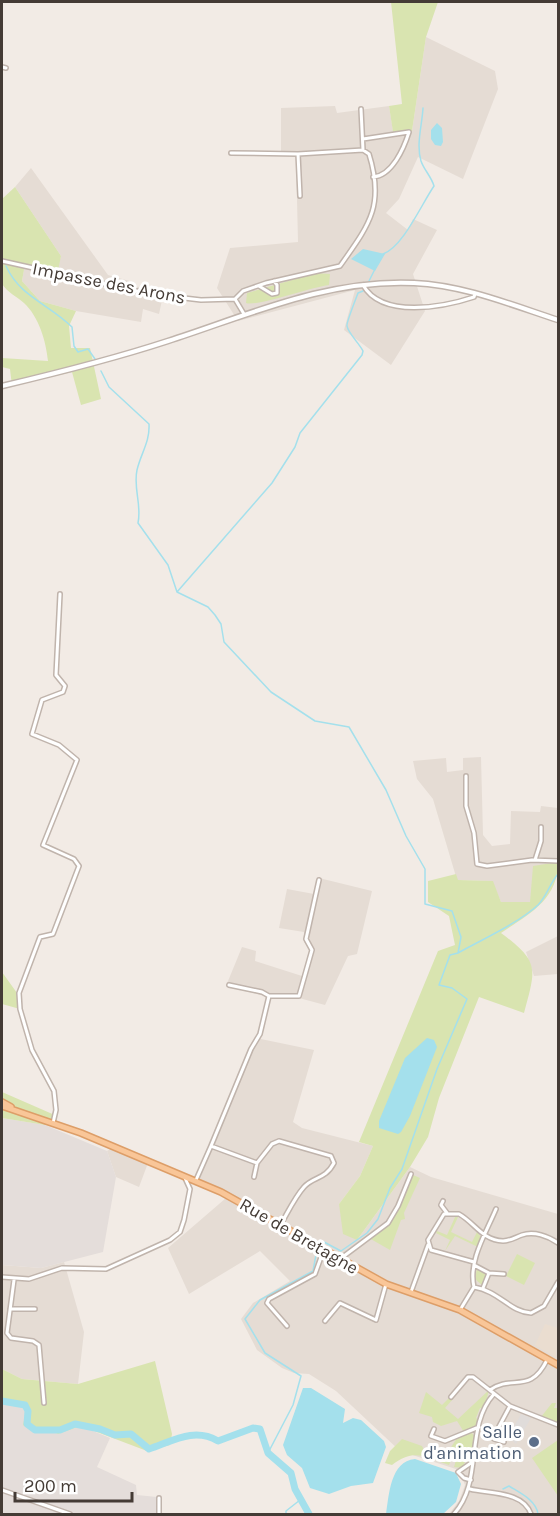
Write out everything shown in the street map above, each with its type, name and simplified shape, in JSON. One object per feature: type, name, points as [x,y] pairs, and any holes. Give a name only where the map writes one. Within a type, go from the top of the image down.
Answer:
[{"type":"main road","name":"Rue de Bretagne","points":[[2,1102],[35,1117]]},
{"type":"main road","name":"Rue de Bretagne","points":[[2,1106],[53,1123],[196,1180],[281,1224],[386,1284],[460,1310],[558,1365]]},
{"type":"street","points":[[361,110],[363,150]]},
{"type":"street","points":[[363,139],[409,132],[396,160],[378,177],[373,177]]},
{"type":"street","points":[[231,153],[298,154],[363,150],[369,154],[373,177],[375,211],[360,239],[340,266],[274,281],[243,291],[235,298],[244,314]]},
{"type":"street","points":[[298,154],[300,196]]},
{"type":"street","name":"Impasse des Arons","points":[[2,261],[150,294],[201,300],[235,298]]},
{"type":"street","points":[[259,285],[272,294],[277,293],[278,286],[274,281]]},
{"type":"street","points":[[2,386],[134,352],[302,296],[363,285],[414,283],[475,294],[558,320]]},
{"type":"street","points":[[363,285],[374,295],[399,308],[457,301],[474,297],[475,294]]},
{"type":"street","points":[[53,1123],[56,1110],[54,1091],[32,1050],[20,1009],[19,993],[40,937],[53,934],[79,866],[74,859],[43,845],[77,760],[59,745],[32,734],[42,700],[63,692],[64,686],[57,675],[60,594]]},
{"type":"street","points":[[466,776],[466,806],[474,833],[477,864],[487,866],[535,860],[558,861]]},
{"type":"street","points":[[535,860],[541,842],[540,827]]},
{"type":"street","points":[[229,985],[262,992],[269,996],[299,996],[312,950],[306,939],[319,880]]},
{"type":"street","points":[[196,1180],[251,1049],[260,1034],[269,996]]},
{"type":"street","points":[[254,1177],[257,1163],[272,1144],[279,1141],[328,1154],[334,1160],[324,1177],[305,1185],[281,1224]]},
{"type":"street","points":[[211,1146],[257,1163]]},
{"type":"street","points":[[2,1277],[14,1280],[29,1279],[62,1268],[106,1269],[176,1237],[184,1220],[190,1189],[183,1174]]},
{"type":"street","points":[[340,1259],[388,1223],[398,1206],[411,1174]]},
{"type":"street","points":[[443,1201],[441,1205],[447,1213],[463,1216],[477,1232],[485,1235],[503,1241],[526,1234],[538,1234],[558,1243]]},
{"type":"street","points":[[460,1310],[474,1287],[474,1263],[496,1209]]},
{"type":"street","points":[[410,1293],[421,1265],[421,1257],[441,1217],[447,1213]]},
{"type":"street","points":[[428,1244],[435,1253],[457,1256],[489,1273],[504,1274]]},
{"type":"street","points":[[287,1326],[267,1303],[269,1299],[315,1274],[324,1249]]},
{"type":"street","points":[[483,1288],[489,1273]]},
{"type":"street","points":[[14,1280],[8,1335],[39,1345],[44,1403]]},
{"type":"street","points":[[474,1287],[483,1288],[505,1299],[516,1310],[531,1313],[544,1306],[558,1282]]},
{"type":"street","points":[[326,1322],[340,1304],[376,1320],[386,1284]]},
{"type":"street","points":[[10,1309],[35,1309]]},
{"type":"street","points":[[490,1390],[500,1384],[526,1382],[543,1369],[547,1360]]},
{"type":"street","points":[[451,1397],[468,1377],[477,1379],[510,1406],[558,1425]]},
{"type":"street","points":[[454,1515],[470,1489],[472,1462],[479,1428],[489,1400],[494,1394]]},
{"type":"street","points":[[504,1442],[494,1439],[494,1436],[510,1406]]},
{"type":"street","points":[[434,1430],[431,1436],[445,1440],[479,1428]]},
{"type":"street","points":[[471,1480],[464,1478],[458,1472],[472,1462]]},
{"type":"street","points":[[470,1489],[518,1499],[526,1504],[531,1515]]},
{"type":"street","points":[[2,1490],[70,1515]]},
{"type":"street","points":[[159,1498],[159,1515]]},
{"type":"shaded area","points":[[426,37],[495,71],[498,89],[463,179],[418,157],[399,199],[386,213],[408,230],[413,219],[437,230],[413,274],[425,311],[391,365],[344,330],[355,290],[238,321],[217,288],[230,248],[298,242],[296,156],[281,156],[281,108],[335,106],[337,113],[389,106],[393,131],[412,131]]},
{"type":"shaded area","points":[[31,168],[108,275],[133,282],[133,286],[164,291],[159,314],[143,309],[141,322],[76,311],[40,301],[22,281],[25,263],[57,270],[61,256],[15,187]]},
{"type":"shaded area","points":[[481,757],[483,835],[492,846],[510,844],[511,811],[540,812],[541,806],[558,808],[558,862],[530,902],[501,902],[492,881],[457,880],[433,799],[417,779],[413,761],[446,758],[447,772],[463,770],[463,758]]},
{"type":"shaded area","points":[[319,878],[372,891],[357,954],[348,956],[325,1005],[299,998],[273,998],[226,986],[242,947],[256,951],[255,961],[302,976],[310,948],[304,942],[304,932],[279,928],[287,889],[314,894]]},
{"type":"shaded area","points":[[558,936],[558,974],[534,976],[526,952]]},
{"type":"shaded area","points":[[256,1038],[314,1050],[293,1122],[302,1128],[373,1146],[360,1176],[339,1204],[357,1240],[410,1167],[431,1177],[558,1214],[558,1514],[449,1514],[459,1501],[465,1485],[459,1470],[400,1451],[336,1391],[309,1374],[294,1373],[282,1368],[257,1350],[241,1319],[253,1303],[290,1281],[260,1251],[189,1294],[168,1248],[226,1198],[194,1181]]},
{"type":"shaded area","points":[[2,1118],[45,1125],[107,1151],[116,1177],[103,1252],[41,1268],[2,1265]]},
{"type":"shaded area","points":[[112,1148],[148,1163],[139,1187],[116,1177],[107,1151]]},
{"type":"shaded area","points":[[64,1262],[84,1332],[78,1384],[22,1379],[2,1369],[2,1265],[41,1268]]},
{"type":"shaded area","points":[[545,1324],[558,1328],[556,1358],[535,1345]]},
{"type":"shaded area","points":[[2,1398],[11,1404],[23,1404],[47,1429],[58,1434],[81,1426],[110,1438],[97,1467],[136,1485],[137,1495],[157,1497],[157,1514],[2,1514]]},
{"type":"shaded area","points":[[521,1414],[531,1418],[516,1444],[508,1437]]},
{"type":"green space","points":[[391,2],[438,2],[426,37],[412,131],[393,132],[389,106],[402,104]]},
{"type":"green space","points":[[15,187],[61,256],[58,271],[25,264],[22,281],[40,301],[76,311],[69,326],[71,348],[90,348],[101,399],[81,405],[72,372],[12,386],[10,369],[2,367],[2,358],[48,361],[46,345],[34,315],[2,284],[2,199]]},
{"type":"green space","points":[[316,273],[330,274],[329,285],[261,302],[246,303],[247,293]]},
{"type":"green space","points":[[558,862],[553,886],[540,905],[501,933],[523,951],[532,967],[531,986],[524,1013],[479,997],[439,1098],[428,1137],[410,1167],[357,1240],[343,1234],[339,1204],[360,1176],[373,1146],[359,1142],[438,951],[455,945],[449,916],[428,902],[428,881],[456,874],[458,880],[493,881],[501,902],[530,902],[533,866]]},
{"type":"green space","points":[[2,972],[17,993],[20,1009],[2,1004]]},
{"type":"green space","points":[[2,1092],[57,1116],[45,1125],[2,1118]]},
{"type":"green space","points":[[413,1175],[420,1178],[404,1213],[405,1219],[401,1220],[390,1250],[369,1238],[391,1219]]},
{"type":"green space","points":[[456,1215],[458,1217],[451,1232],[472,1242],[477,1232],[481,1237],[478,1247],[455,1236],[445,1251],[450,1240],[436,1233],[437,1231],[447,1235]]},
{"type":"green space","points":[[517,1254],[535,1263],[524,1285],[506,1276]]},
{"type":"green space","points":[[477,1268],[487,1273],[483,1286],[475,1279]]},
{"type":"green space","points":[[155,1361],[172,1434],[170,1445],[147,1451],[81,1426],[58,1434],[47,1429],[35,1433],[23,1425],[27,1407],[11,1404],[2,1398],[2,1369],[22,1379],[78,1384]]},
{"type":"green space","points":[[489,1390],[484,1409],[480,1408],[476,1418],[479,1420],[478,1424],[464,1432],[457,1421],[441,1426],[433,1422],[432,1417],[419,1413],[426,1392],[442,1405],[450,1397],[453,1399],[445,1408],[458,1419]]},
{"type":"green space","points":[[552,1403],[556,1403],[554,1408],[558,1408],[558,1423],[541,1417]]},
{"type":"green space","points":[[472,1433],[475,1437],[472,1453],[470,1452],[462,1468],[454,1467],[456,1460],[452,1458],[449,1465],[413,1455],[392,1465],[385,1463],[390,1451],[402,1439],[422,1446],[424,1450],[446,1455],[457,1438]]},
{"type":"green space","points":[[558,1440],[558,1496],[532,1458]]},
{"type":"water","points":[[437,123],[442,128],[441,146],[435,145],[431,139],[431,130]]},
{"type":"water","points":[[363,249],[385,254],[375,271],[351,259]]},
{"type":"water","points":[[427,1038],[434,1040],[437,1047],[410,1116],[398,1134],[379,1128],[379,1121],[405,1058]]},
{"type":"water","points":[[303,1388],[311,1388],[345,1409],[343,1423],[353,1418],[361,1420],[384,1441],[386,1447],[373,1483],[351,1486],[329,1494],[310,1488],[302,1468],[287,1455],[283,1445]]},
{"type":"water","points":[[415,1459],[456,1473],[461,1484],[456,1502],[443,1514],[386,1514],[390,1489],[396,1473],[400,1466]]},
{"type":"waterway","points":[[383,254],[398,243],[434,186],[422,164],[420,155],[419,142],[423,108]]},
{"type":"waterway","points":[[6,266],[12,277],[27,293],[72,327],[74,346],[78,352],[88,349],[95,359]]},
{"type":"waterway","points":[[369,281],[375,269]]},
{"type":"waterway","points":[[177,592],[272,483],[295,447],[300,433],[362,355],[363,351],[347,326],[358,293],[363,291]]},
{"type":"waterway","points":[[101,371],[109,387],[149,424],[148,436],[136,477],[138,523],[168,565],[177,592],[208,607],[221,624],[224,642],[271,692],[315,721],[349,727],[386,790],[406,836],[425,869],[425,904],[452,911],[461,937],[458,953]]},
{"type":"waterway","points":[[321,1244],[324,1242],[341,1251],[367,1233],[378,1219],[390,1188],[402,1169],[437,1069],[467,999],[452,988],[439,985],[450,955],[499,931],[530,912],[541,901],[558,874]]},
{"type":"waterway","points":[[268,1453],[293,1405],[301,1376],[265,1353],[245,1319],[260,1300],[313,1271],[316,1255]]},
{"type":"waterway","points":[[2,1401],[25,1405],[28,1411],[27,1424],[35,1430],[60,1430],[75,1424],[100,1429],[115,1435],[131,1434],[149,1449],[192,1435],[209,1437],[218,1441],[253,1428],[260,1429],[268,1453],[291,1473],[295,1489],[309,1514]]},
{"type":"waterway","points":[[503,1489],[509,1486],[527,1497],[537,1509],[538,1514]]},
{"type":"waterway","points":[[286,1514],[286,1511],[300,1500]]},
{"type":"place","name":"Salle d'animation","points":[[534,1442]]}]
